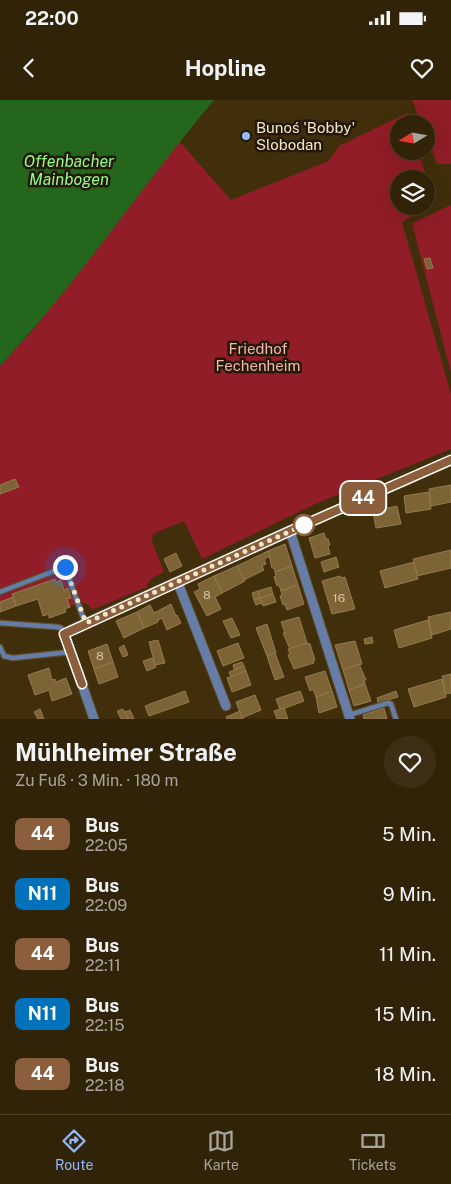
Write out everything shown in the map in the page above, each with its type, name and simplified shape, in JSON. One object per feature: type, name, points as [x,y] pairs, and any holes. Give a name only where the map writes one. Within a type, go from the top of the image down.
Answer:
[{"type":"street","points":[[94,719],[64,634],[451,460]]},
{"type":"street","points":[[290,531],[349,717]]},
{"type":"street","points":[[178,582],[226,706]]},
{"type":"lane","points":[[0,592],[65,567],[86,623]]},
{"type":"lane","points":[[0,623],[57,627],[64,634]]},
{"type":"lane","points":[[0,647],[4,656],[13,658],[70,652]]},
{"type":"lane","points":[[349,717],[388,703],[391,704],[396,719]]},
{"type":"green space","points":[[412,100],[451,100],[451,164],[437,164],[435,158],[435,115],[418,115]]},
{"type":"green space","name":"Friedhof Fechenheim","points":[[390,121],[390,160],[421,160],[424,170],[390,170],[390,215],[414,215],[402,222],[451,394],[451,449],[313,505],[202,559],[184,521],[153,534],[152,541],[164,572],[151,579],[147,587],[92,610],[86,604],[80,603],[65,609],[66,612],[49,618],[48,614],[43,616],[37,599],[0,611],[0,366],[33,330],[179,141],[231,200],[329,161],[339,146]]},
{"type":"green space","points":[[451,205],[451,373],[412,223],[429,215],[435,215],[435,212]]},
{"type":"water","name":"Offenbacher Mainbogen","points":[[0,100],[214,100],[83,268],[0,366]]},
{"type":"building","points":[[430,258],[433,268],[427,269],[424,259]]},
{"type":"building","points":[[15,479],[19,487],[0,494],[0,485]]},
{"type":"building","points":[[451,485],[451,502],[431,506],[429,489]]},
{"type":"building","points":[[429,492],[431,509],[406,513],[404,496]]},
{"type":"building","points":[[397,506],[401,524],[376,528],[373,511]]},
{"type":"building","points":[[324,533],[330,545],[328,546],[330,554],[315,558],[309,538]]},
{"type":"building","points":[[285,544],[292,566],[275,572],[274,568],[272,568],[268,551]]},
{"type":"building","points":[[451,550],[451,568],[417,576],[413,559]]},
{"type":"building","points":[[268,551],[270,556],[264,559],[266,564],[262,566],[264,570],[244,580],[237,566]]},
{"type":"building","points":[[176,553],[182,566],[170,572],[164,559]]},
{"type":"building","points":[[336,557],[339,567],[324,572],[321,562]]},
{"type":"building","points":[[414,562],[418,579],[385,588],[380,571]]},
{"type":"building","points":[[237,566],[245,581],[222,593],[214,576]]},
{"type":"building","points":[[292,566],[298,585],[281,591],[274,577],[276,576],[275,572]]},
{"type":"building","points":[[214,576],[222,593],[215,597],[221,609],[207,616],[194,592],[200,589],[198,584]]},
{"type":"building","points":[[340,576],[341,578],[345,577],[355,609],[332,614],[322,581]]},
{"type":"building","points":[[55,579],[56,582],[61,580],[64,590],[68,588],[71,598],[67,599],[70,607],[65,609],[66,612],[49,618],[49,614],[43,616],[38,599],[16,606],[12,594]]},
{"type":"building","points":[[298,585],[304,604],[287,610],[280,596],[282,595],[281,591]]},
{"type":"building","points":[[271,587],[273,594],[260,598],[258,591]]},
{"type":"building","points":[[258,591],[260,598],[254,600],[252,593]]},
{"type":"building","points":[[273,594],[276,602],[263,606],[260,598]]},
{"type":"building","points":[[13,597],[16,606],[0,612],[0,602]]},
{"type":"building","points":[[260,598],[262,603],[256,605],[254,600]]},
{"type":"building","points":[[171,604],[181,623],[167,630],[162,618],[158,622],[144,628],[137,612],[150,605],[154,613]]},
{"type":"building","points":[[137,612],[144,628],[124,638],[116,621]]},
{"type":"building","points":[[451,612],[451,629],[432,635],[428,617]]},
{"type":"building","points":[[299,617],[307,643],[290,649],[283,633],[285,633],[281,622]]},
{"type":"building","points":[[232,618],[240,635],[231,638],[223,621]]},
{"type":"building","points":[[428,620],[432,638],[399,648],[394,630]]},
{"type":"building","points":[[267,624],[276,653],[267,656],[256,628]]},
{"type":"building","points":[[372,637],[373,643],[365,644],[364,639]]},
{"type":"building","points":[[158,640],[165,663],[155,665],[149,642]]},
{"type":"building","points":[[355,641],[362,664],[343,670],[335,645]]},
{"type":"building","points":[[238,643],[244,658],[223,666],[217,651]]},
{"type":"building","points":[[307,643],[310,644],[315,660],[313,661],[314,663],[294,669],[288,655],[290,654],[288,649]]},
{"type":"building","points":[[107,644],[113,662],[94,669],[88,651]]},
{"type":"building","points":[[124,645],[128,655],[123,657],[119,648]]},
{"type":"building","points":[[275,653],[284,677],[275,680],[267,656]]},
{"type":"building","points":[[152,658],[156,667],[147,671],[143,661]]},
{"type":"building","points":[[113,662],[118,677],[99,684],[94,669]]},
{"type":"building","points":[[242,662],[244,666],[234,669],[233,665]]},
{"type":"building","points":[[359,664],[366,680],[364,680],[365,684],[349,690],[343,670]]},
{"type":"building","points":[[244,666],[246,671],[231,677],[229,672]]},
{"type":"building","points":[[49,668],[52,680],[55,679],[56,682],[66,678],[72,694],[52,701],[49,690],[35,695],[28,675]]},
{"type":"building","points":[[246,671],[251,685],[232,692],[227,678]]},
{"type":"building","points":[[325,671],[332,691],[316,697],[313,689],[310,691],[305,677]]},
{"type":"building","points":[[451,674],[451,693],[446,694],[442,676]]},
{"type":"building","points":[[442,679],[446,697],[414,707],[408,689]]},
{"type":"building","points":[[365,684],[371,701],[354,706],[349,690]]},
{"type":"building","points":[[185,691],[189,702],[149,716],[145,706]]},
{"type":"building","points":[[300,691],[304,701],[280,710],[276,699]]},
{"type":"building","points":[[332,691],[337,707],[319,713],[316,697]]},
{"type":"building","points":[[396,691],[398,697],[378,703],[377,698]]},
{"type":"building","points":[[255,695],[261,710],[242,718],[236,702]]},
{"type":"building","points":[[284,708],[288,719],[277,719],[274,711]]},
{"type":"building","points":[[384,708],[387,719],[364,719],[363,715]]},
{"type":"building","points":[[40,709],[44,719],[38,719],[34,712]]},
{"type":"building","points":[[123,709],[128,719],[121,719],[117,711]]},
{"type":"building","points":[[130,710],[134,719],[128,719],[125,712]]},
{"type":"building","points":[[240,711],[243,719],[227,719],[226,717]]},
{"type":"bus line","name":"44","points":[[82,684],[64,634],[451,460]]},
{"type":"place","name":"Bunoś 'Bobby' Slobodan","points":[[246,136]]},
{"type":"route","points":[[65,567],[86,623],[304,525]]}]
